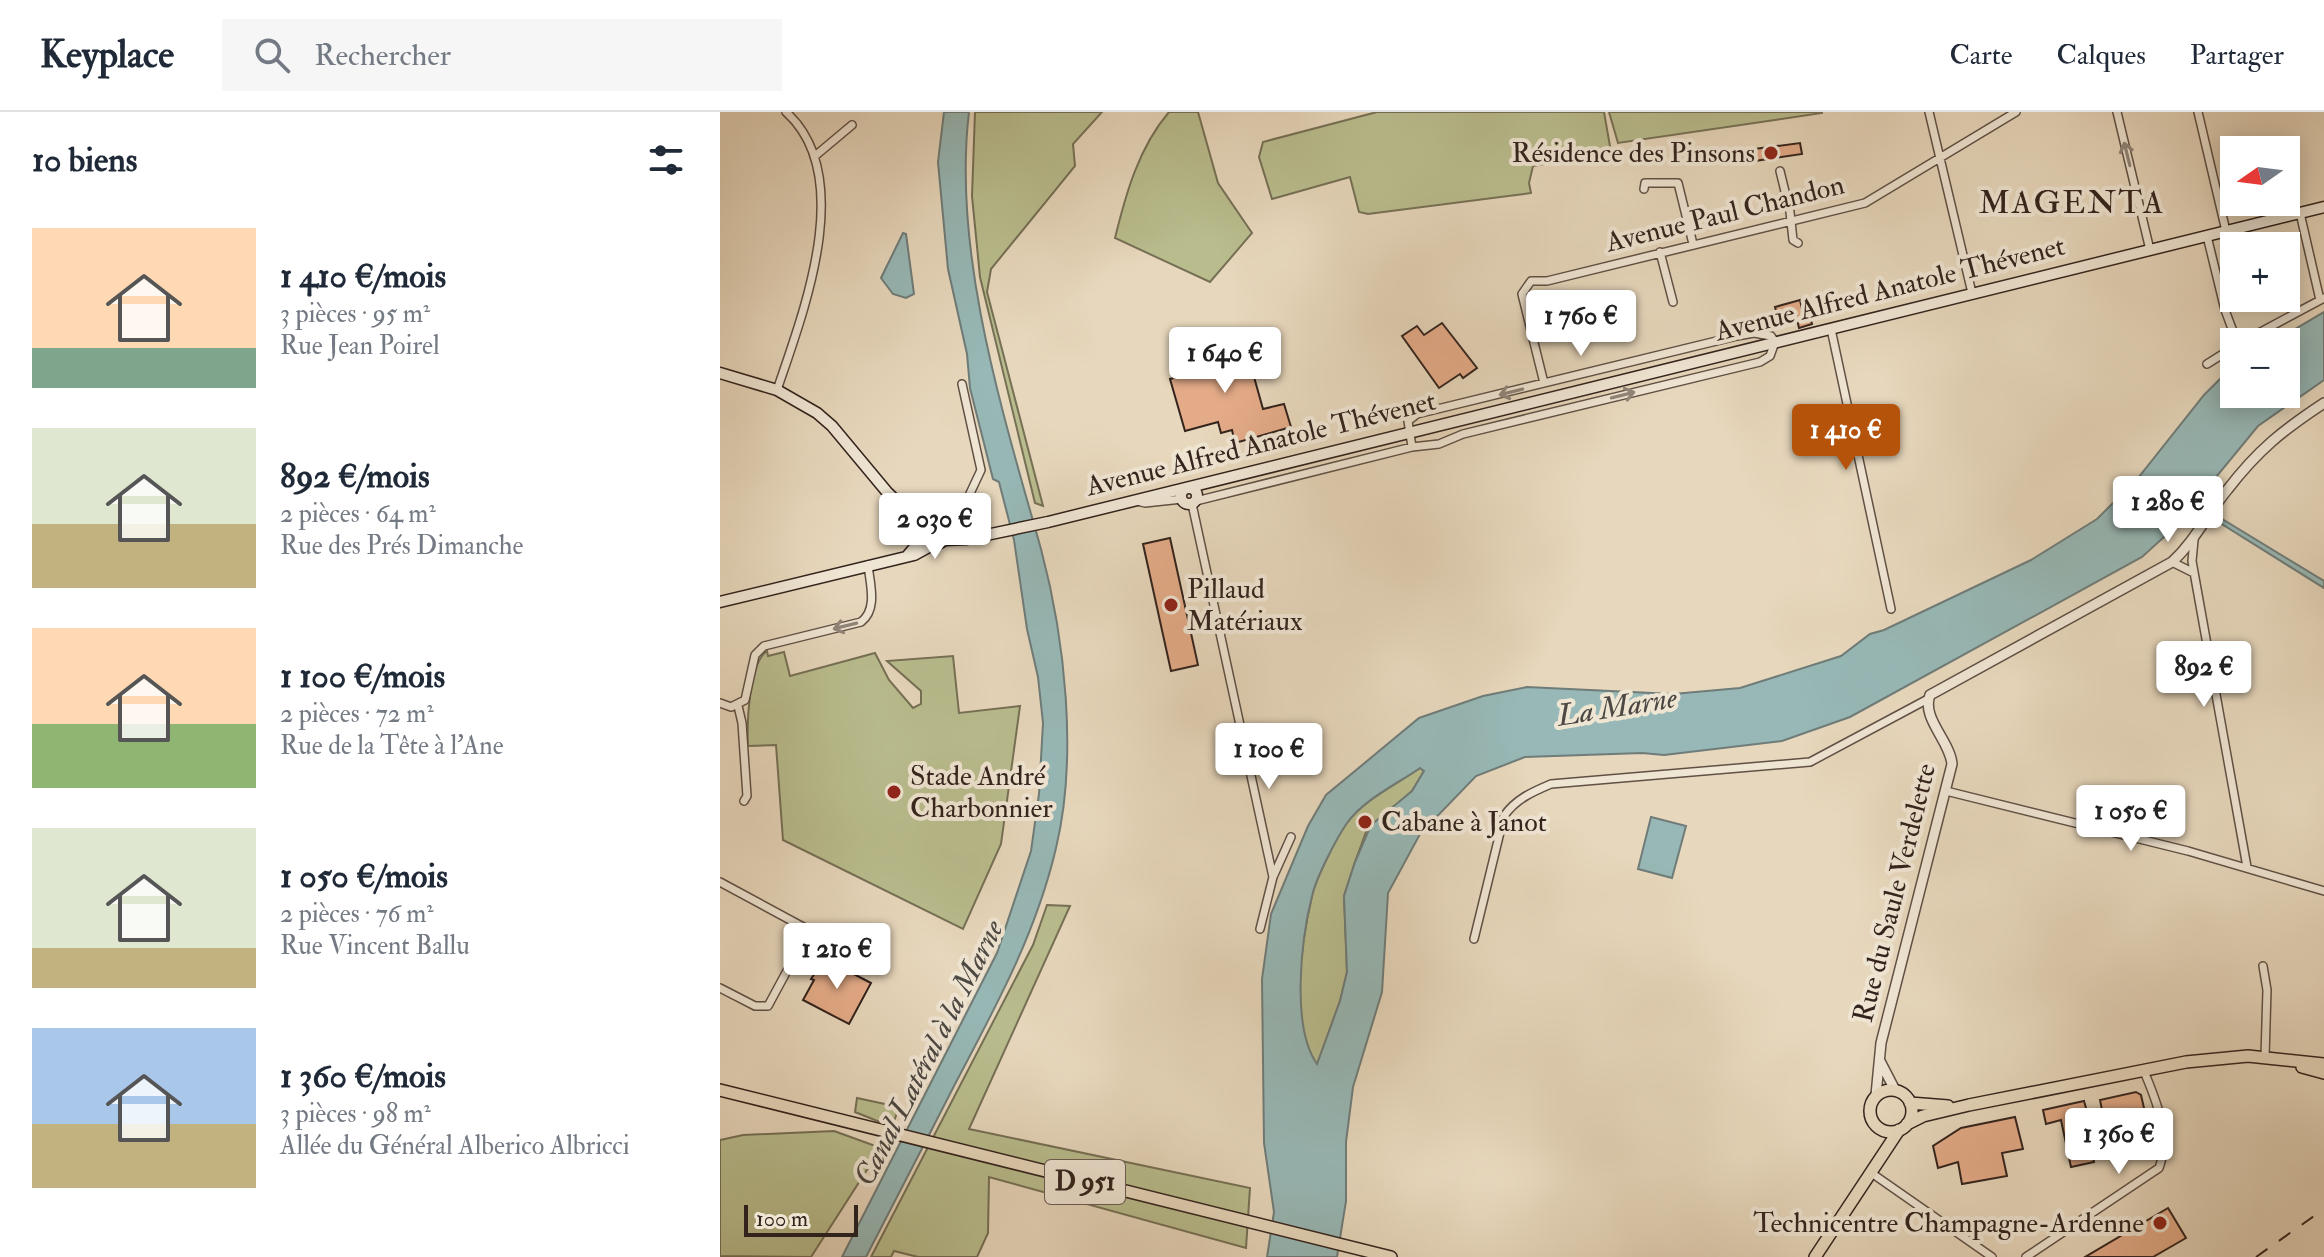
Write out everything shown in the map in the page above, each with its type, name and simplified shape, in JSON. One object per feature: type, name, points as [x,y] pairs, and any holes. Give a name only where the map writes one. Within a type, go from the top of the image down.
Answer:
[{"type":"main road","name":"Avenue Alfred Anatole Thévenet","points":[[2300,213],[2324,207]]},
{"type":"main road","name":"Avenue Alfred Anatole Thévenet","points":[[930,533],[945,540],[984,536],[1135,500],[1191,496],[1208,482],[2288,216]]},
{"type":"main road","points":[[720,373],[777,390],[817,413],[832,426],[907,513],[930,533]]},
{"type":"main road","points":[[945,540],[946,528]]},
{"type":"main road","points":[[720,602],[908,555],[930,533],[946,528],[962,535],[984,536]]},
{"type":"main road","points":[[1875,1125],[1886,1131],[1903,1127],[1923,1116],[1969,1105],[2143,1069],[2227,1057],[2265,1057],[2324,1064]]},
{"type":"main road","points":[[2283,1059],[2324,1073]]},
{"type":"main road","points":[[1872,1170],[1879,1145],[1870,1115],[1871,1103],[1876,1095],[1895,1090],[1910,1103],[1932,1107],[1969,1105]]},
{"type":"main road","name":"D 951","points":[[720,1092],[1387,1256]]},
{"type":"main road","points":[[1817,1257],[1912,1114],[1910,1103]]},
{"type":"street","points":[[777,390],[808,289],[819,227],[820,194],[815,156],[806,134],[786,112]]},
{"type":"street","points":[[795,121],[803,112]]},
{"type":"street","points":[[1929,112],[1972,293]]},
{"type":"street","name":"Avenue Paul Chandon","points":[[1544,383],[1522,294],[1526,284],[1534,279],[1547,281],[1865,203],[2016,112]]},
{"type":"street","points":[[2117,112],[2150,250]]},
{"type":"street","points":[[2198,112],[2226,231]]},
{"type":"street","points":[[815,156],[852,125]]},
{"type":"street","points":[[1780,171],[1793,240],[1798,243]]},
{"type":"street","points":[[1644,189],[1645,183],[1678,183],[1693,244]]},
{"type":"street","points":[[2268,328],[2322,299],[2300,213]]},
{"type":"street","points":[[2207,236],[2232,328]]},
{"type":"street","points":[[1660,252],[1673,302]]},
{"type":"street","points":[[1831,329],[1891,609]]},
{"type":"street","points":[[1273,877],[1191,496],[1412,447],[1439,444],[1463,434],[1760,362],[1770,356],[1775,342],[1771,336],[1754,333],[1417,414],[1408,421],[1412,447]]},
{"type":"street","points":[[2207,364],[2220,356]]},
{"type":"street","points":[[962,384],[981,470],[966,502],[962,535]]},
{"type":"street","points":[[1474,939],[1504,816],[1513,803],[1551,784],[1802,764],[1928,699],[1933,693],[2172,562],[2195,538],[2226,491],[2269,441],[2324,403]]},
{"type":"street","points":[[2195,538],[2191,552],[2194,573],[2247,867]]},
{"type":"street","points":[[2172,562],[2194,573]]},
{"type":"street","points":[[738,706],[745,700],[755,655],[761,648],[861,622],[868,616],[872,607],[868,565]]},
{"type":"street","name":"Rue du Saule Verdelette","points":[[1876,1095],[1879,1055],[1952,758],[1931,715],[1928,699]]},
{"type":"street","points":[[720,703],[738,706]]},
{"type":"street","points":[[738,706],[747,796],[744,801]]},
{"type":"street","points":[[1946,791],[2247,867],[2324,891]]},
{"type":"street","points":[[1260,929],[1273,877],[1291,837]]},
{"type":"street","points":[[720,882],[881,969]]},
{"type":"street","points":[[720,988],[755,1006],[768,1006],[809,930]]},
{"type":"street","points":[[2263,966],[2267,990],[2265,1057]]},
{"type":"street","name":"Rue du Saule Verdelette","points":[[1879,1055],[1886,1077],[1895,1090]]},
{"type":"street","points":[[2026,1257],[2159,1168],[2164,1141],[2158,1110],[2143,1069]]},
{"type":"street","points":[[1872,1170],[1992,1257]]},
{"type":"green space","points":[[975,112],[1102,112],[1073,144],[1075,166],[991,269],[987,292],[1043,506],[1035,503],[980,277],[972,196]]},
{"type":"green space","points":[[1169,112],[1198,112],[1218,183],[1252,233],[1210,282],[1115,238],[1142,155]]},
{"type":"green space","points":[[1377,112],[1604,112],[1611,152],[1533,166],[1529,183],[1531,193],[1368,214],[1359,212],[1350,177],[1272,199],[1259,157],[1263,142]]},
{"type":"green space","points":[[1609,112],[1822,112],[1822,113],[1618,143]]},
{"type":"green space","name":"Stade André Charbonnier","points":[[767,651],[768,656],[784,652],[790,676],[875,653],[889,680],[913,708],[921,704],[921,691],[887,661],[953,656],[959,713],[1020,706],[1001,844],[963,929],[783,840],[776,745],[748,746],[752,681]]},
{"type":"green space","points":[[1420,768],[1424,771],[1412,791],[1366,832],[1355,862],[1344,896],[1347,972],[1317,1065],[1308,1048],[1300,1006],[1301,960],[1314,888],[1332,849],[1353,815]]},
{"type":"green space","points":[[1047,905],[1070,906],[969,1129],[1250,1188],[1246,1248],[989,1177],[988,1233],[977,1257],[918,1257],[894,1251],[891,1257],[871,1257],[1033,945]]},
{"type":"green space","points":[[857,1098],[899,1107],[892,1127],[855,1112]]},
{"type":"green space","points":[[834,1131],[881,1148],[811,1257],[720,1256],[720,1140],[743,1135]]},
{"type":"water","points":[[944,112],[969,112],[966,166],[974,277],[997,389],[1041,549],[1057,621],[1066,698],[1063,813],[1048,880],[1013,970],[866,1257],[842,1257],[997,953],[1031,851],[1039,794],[1043,723],[1038,677],[1027,629],[1014,540],[999,482],[993,479],[970,388],[967,354],[948,269],[938,162]]},
{"type":"water","points":[[903,233],[906,234],[914,294],[906,298],[893,294],[881,278]]},
{"type":"water","points":[[2324,312],[2324,380],[2300,397],[2300,328],[2297,328]]},
{"type":"water","name":"La Marne","points":[[2220,379],[2220,408],[2284,408],[2258,426],[2193,505],[2196,508],[2142,557],[1850,717],[1782,741],[1664,755],[1525,757],[1476,776],[1420,834],[1388,893],[1382,992],[1353,1087],[1346,1142],[1346,1201],[1337,1257],[1267,1257],[1274,1212],[1264,1143],[1262,979],[1271,914],[1308,826],[1326,795],[1419,718],[1483,696],[1527,687],[1673,694],[1740,688],[1841,656],[1870,634],[2031,560],[2097,519],[2138,478]],"holes":[[[1420,768],[1424,771],[1412,791],[1371,825],[1355,862],[1344,896],[1347,972],[1317,1064],[1309,1048],[1301,1006],[1304,936],[1314,888],[1332,848],[1354,815]]]},
{"type":"water","points":[[2214,514],[2324,581],[2324,588],[2212,518]]},
{"type":"water","points":[[1651,817],[1686,826],[1672,878],[1638,869]]},
{"type":"building","name":"Résidence des Pinsons","points":[[1800,143],[1802,154],[1741,163],[1739,151]]},
{"type":"building","points":[[1800,300],[1804,318],[1810,316],[1812,324],[1799,328],[1795,310],[1777,315],[1775,307]]},
{"type":"building","points":[[1442,323],[1477,368],[1463,378],[1460,374],[1439,388],[1402,336],[1417,326],[1424,335]]},
{"type":"building","points":[[1238,340],[1244,361],[1249,359],[1263,409],[1284,404],[1291,427],[1235,443],[1232,430],[1221,433],[1218,422],[1185,431],[1170,379],[1192,373],[1187,354]]},
{"type":"building","name":"Pillaud Matériaux","points":[[1170,538],[1198,665],[1171,671],[1143,544]]},
{"type":"building","points":[[825,959],[871,983],[849,1024],[803,1000],[814,980],[811,979]]},
{"type":"building","points":[[2136,1092],[2141,1095],[2146,1117],[2122,1122],[2125,1138],[2108,1141],[2100,1100]]},
{"type":"building","points":[[2084,1101],[2094,1162],[2071,1167],[2061,1120],[2046,1124],[2043,1110]]},
{"type":"building","points":[[2015,1117],[2023,1149],[2002,1153],[2007,1176],[1962,1184],[1958,1162],[1938,1168],[1933,1146],[1961,1128]]},
{"type":"building","name":"Technicentre Champagne-Ardenne","points":[[2168,1208],[2186,1238],[2153,1257],[2085,1257]]},
{"type":"railway","points":[[2256,1257],[2324,1209]]},
{"type":"place","name":"Résidence des Pinsons","points":[[1771,153]]},
{"type":"place","name":"Pillaud Matériaux","points":[[1171,605]]},
{"type":"place","name":"Stade André Charbonnier","points":[[894,792]]},
{"type":"place","name":"Cabane à Janot","points":[[1365,822]]},
{"type":"place","name":"Technicentre Champagne-Ardenne","points":[[2160,1223]]},
{"type":"district","name":"MAGENTA","points":[[2072,203]]},
{"type":"water label","name":"Canal Latéral à la Marne","points":[[929,1053]]}]
